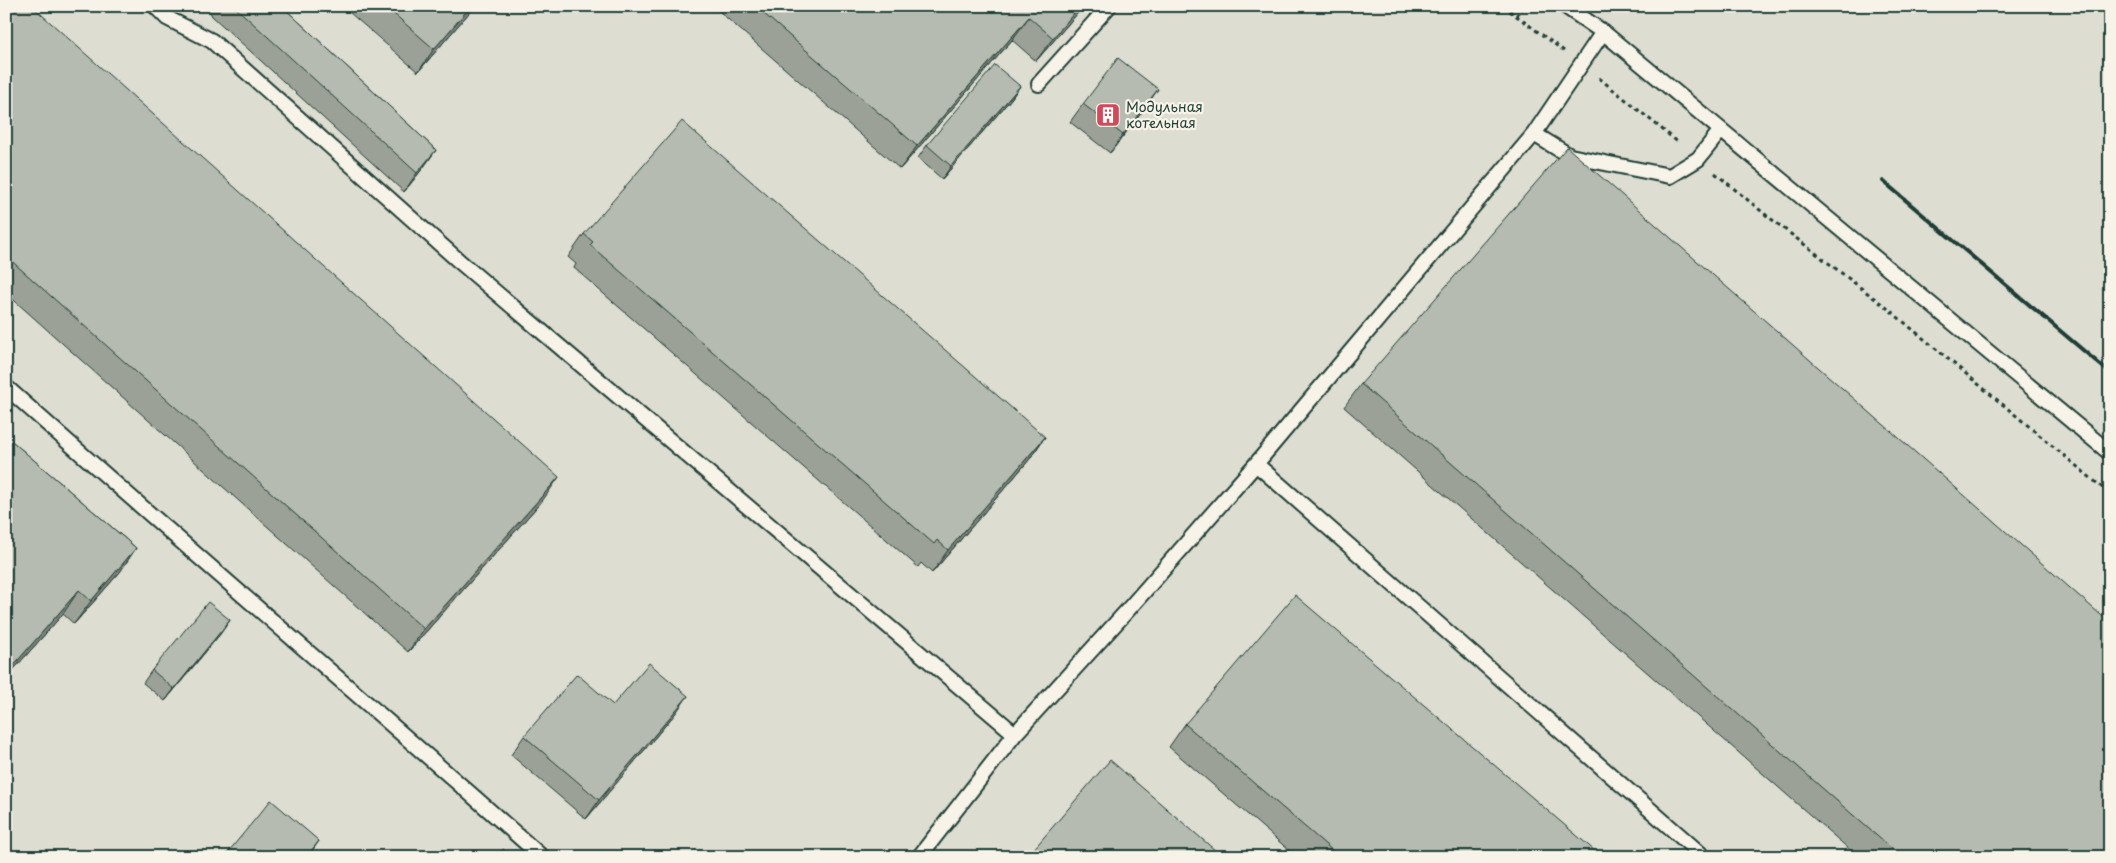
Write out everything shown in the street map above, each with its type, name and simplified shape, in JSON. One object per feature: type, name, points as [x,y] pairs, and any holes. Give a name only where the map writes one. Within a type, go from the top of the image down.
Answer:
[{"type":"lane","points":[[155,6],[167,18],[212,41],[466,268],[1015,734]]},
{"type":"lane","points":[[1039,84],[1109,6]]},
{"type":"lane","points":[[1565,6],[1603,32],[2110,453]]},
{"type":"lane","points":[[919,857],[1015,734],[1126,612],[1256,464],[1534,134],[1603,32]]},
{"type":"lane","points":[[1534,134],[1570,156],[1670,176],[1698,159],[1721,130]]},
{"type":"lane","points":[[6,386],[197,557],[364,699],[542,857]]},
{"type":"lane","points":[[1256,464],[1704,857]]},
{"type":"path","points":[[1503,6],[1581,64],[1766,215],[1887,308],[2110,494]]},
{"type":"path","points":[[1516,16],[1524,6]]},
{"type":"shaded area","points":[[6,6],[2110,6],[2110,857],[6,857]]},
{"type":"building","points":[[6,6],[32,6],[559,477],[424,629],[6,256]]},
{"type":"building","points":[[234,6],[282,6],[436,150],[417,173]]},
{"type":"building","points":[[385,6],[471,6],[434,49]]},
{"type":"building","points":[[755,6],[1080,6],[1053,38],[1029,17],[917,146]]},
{"type":"building","name":"Модульная котельная","points":[[1118,58],[1158,89],[1123,135],[1083,104]]},
{"type":"building","points":[[995,65],[1020,86],[951,166],[927,145]]},
{"type":"building","points":[[682,121],[1045,437],[948,550],[937,540],[934,544],[590,245],[593,242],[584,234]]},
{"type":"building","points":[[1567,147],[2110,623],[2110,857],[1901,857],[1361,384]]},
{"type":"building","points":[[6,436],[136,548],[91,601],[79,590],[6,674]]},
{"type":"building","points":[[1295,595],[1602,857],[1340,857],[1185,724]]},
{"type":"building","points":[[208,602],[230,620],[174,689],[152,670]]},
{"type":"building","points":[[649,663],[688,696],[599,800],[524,736],[577,674],[613,705]]},
{"type":"building","points":[[1110,760],[1223,857],[1027,857]]},
{"type":"building","points":[[271,800],[319,841],[306,857],[224,857]]},
{"type":"building","points":[[503,849],[512,857],[497,857]]},
{"type":"railway","points":[[1883,181],[2110,373]]},
{"type":"place","name":"Модульная котельная","points":[[1108,115]]}]
